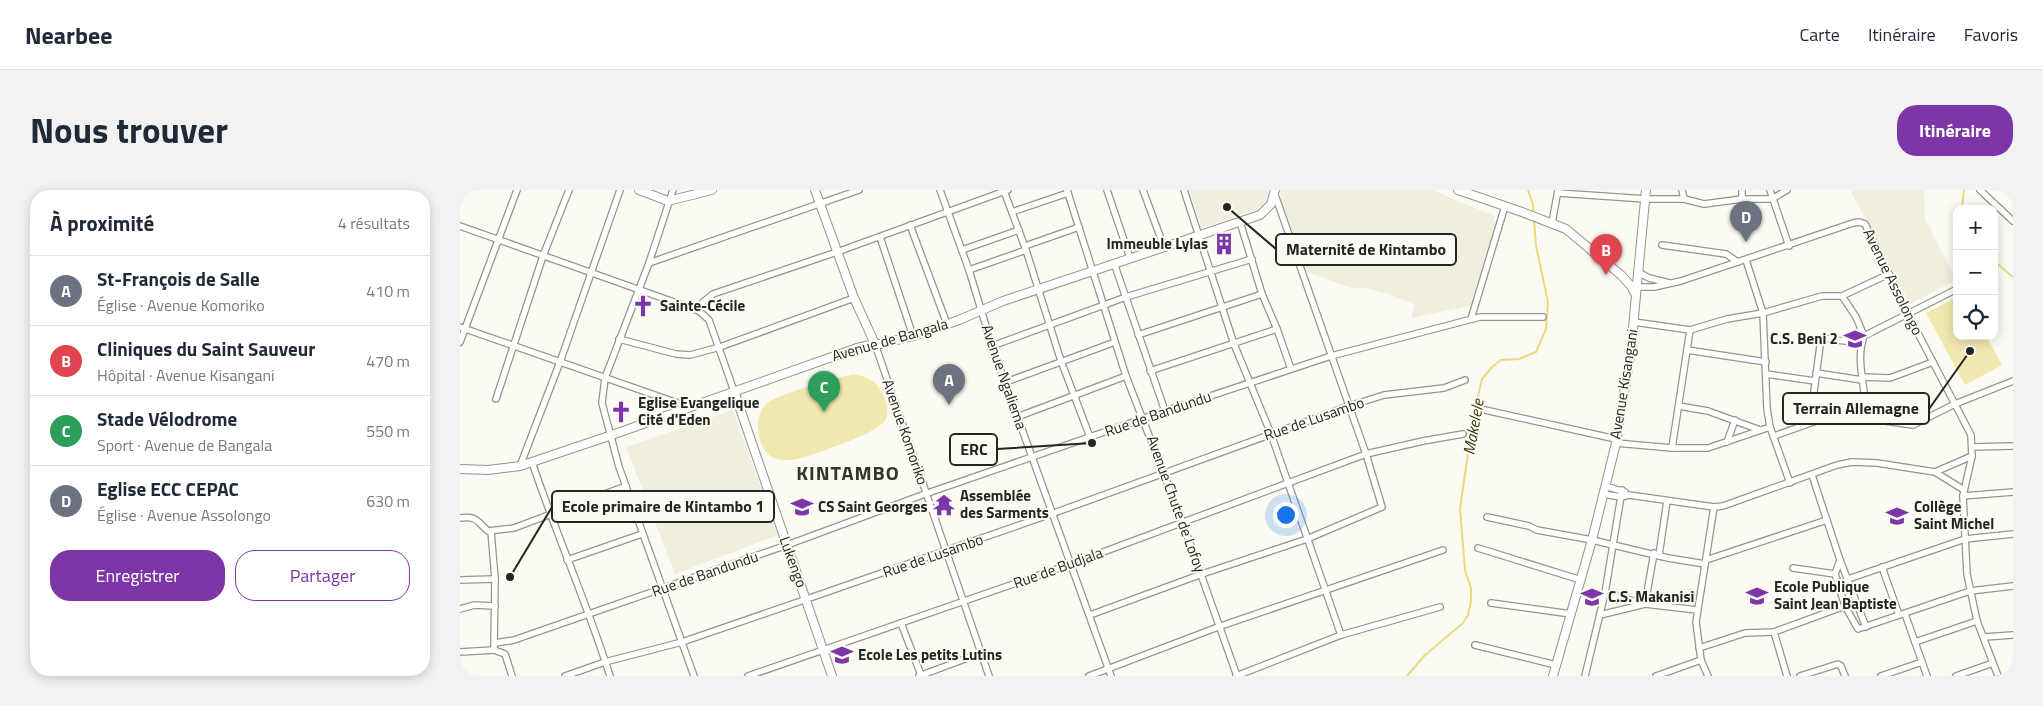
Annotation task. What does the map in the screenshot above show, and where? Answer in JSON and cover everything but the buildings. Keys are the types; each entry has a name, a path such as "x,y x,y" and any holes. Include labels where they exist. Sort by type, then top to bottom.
{"street":[{"path":"460,197 463,190"},
{"path":"460,342 462,327 500,240 517,190"},
{"path":"496,399 512,345 568,190"},
{"path":"520,466 560,362 620,190"},
{"path":"639,190 668,201 712,190"},
{"path":"673,190 649,263 605,378 602,390 602,403 610,436 642,534 694,676"},
{"name":"Avenue Komoriko","path":"815,190 854,298 875,344 989,676"},
{"path":"649,263 858,190"},
{"name":"Avenue Ngaliema","path":"940,190 969,270 992,346 1017,417 1054,513 1112,676"},
{"path":"1107,190 1130,258"},
{"path":"1143,190 1164,248"},
{"path":"1184,190 1212,271 1234,344 1271,434 1341,635"},
{"path":"1458,190 1552,223 1576,236 1636,291"},
{"name":"Avenue Kisangani","path":"1553,676 1592,540 1616,441 1631,351 1646,190"},
{"path":"1682,190 1684,200"},
{"path":"1742,190 1742,199"},
{"path":"1770,190 1789,246"},
{"path":"1552,223 1558,192 1684,200 1704,204 1742,199 1772,199 1787,190"},
{"path":"1980,190 2013,221"},
{"path":"699,311 703,302 713,294 880,237 1006,191 1051,324 1060,361 1090,436"},
{"path":"1012,212 1067,191"},
{"name":"Avenue Chute de Lofoy","path":"1067,191 1105,305 1126,376 1165,473 1202,574 1218,627 1237,676"},
{"path":"1090,615 1202,574 1307,539 1382,507 1366,454 1274,191"},
{"name":"Avenue de Bangala","path":"460,469 488,470 520,466 690,408 856,348 912,336 1038,289 1240,222 1266,210 1271,204 1274,191"},
{"path":"1471,319 1505,206"},
{"path":"1240,222 1262,294 1277,329 1291,370"},
{"name":"Avenue Assolongo","path":"1636,291 1671,284 1859,222 1866,227 1908,314 1969,430 1972,456 1964,493 1966,564 1977,621 1998,676"},
{"path":"910,225 947,324"},
{"path":"460,226 699,311 709,320 720,347 734,392"},
{"path":"969,270 1079,227"},
{"path":"962,250 1019,230"},
{"path":"880,237 912,336"},
{"path":"1662,245 1726,254 1738,262"},
{"path":"992,346 1126,297 1252,259"},
{"path":"1746,260 1763,313 1767,409 1770,427 1790,483"},
{"path":"1114,263 1165,410"},
{"path":"1638,272 1649,278 1671,284"},
{"path":"1634,322 1690,330 1727,319 1763,313 1822,296 1842,296 1889,274"},
{"path":"1863,417 1864,400 1860,365 1861,343 1864,336 1953,291"},
{"path":"1138,335 1262,294"},
{"path":"1842,296 1856,317 1864,336"},
{"path":"619,339 684,355 696,354 854,298"},
{"name":"Rue de Bandundu","path":"495,643 514,640 787,545 1090,436 1331,356 1471,319 1494,316 1543,317"},
{"path":"462,327 690,408"},
{"path":"1150,371 1277,329"},
{"path":"1672,448 1690,330"},
{"path":"1810,422 1821,338 1861,343"},
{"path":"1006,382 1115,342"},
{"path":"1687,350 1766,362"},
{"path":"1816,374 1862,378 1890,378 1933,362"},
{"path":"1766,374 1815,381"},
{"path":"1017,417 1126,376"},
{"name":"Rue de Lusambo","path":"565,676 605,662 682,642 807,599 1054,513 1349,406 1384,395 1444,388 1465,380"},
{"path":"1774,436 1836,414 1913,425 1955,404 2013,381"},
{"name":"Lukengo","path":"734,392 832,676"},
{"path":"1679,406 1708,411 1760,430"},
{"path":"1485,410 1616,441 1672,448 1708,448 1770,427"},
{"path":"1727,442 1735,420"},
{"name":"Rue de Budjala","path":"748,676 1071,564 1182,521 1288,484 1366,454 1463,434"},
{"path":"1972,447 2013,446"},
{"path":"1935,472 1972,456"},
{"path":"532,462 550,515 589,613 610,676"},
{"path":"1604,490 1621,497 1629,495 1714,507 1734,503 1838,465 1860,462 1935,472 1964,493 2013,492"},
{"path":"1812,476 1840,560 1866,627"},
{"path":"460,518 478,520 485,529 491,532 514,528 536,518 550,515 626,486"},
{"path":"1604,490 1622,490 1629,495"},
{"path":"1585,676 1615,545 1622,490"},
{"path":"1645,604 1667,501"},
{"path":"1708,676 1702,660 1696,630 1697,610 1714,507"},
{"path":"1488,517 1529,526 1537,530 1705,562 1827,520"},
{"path":"491,532 495,579 494,650"},
{"path":"567,560 642,534"},
{"path":"1848,579 1966,538 2013,534"},
{"path":"1478,548 1581,580"},
{"path":"1088,676 1218,627 1443,550"},
{"path":"1840,560 1834,574 1845,606 1856,628 1859,629 1970,591 2013,586"},
{"path":"1792,568 1834,574"},
{"path":"1882,568 1915,642 1927,676"},
{"path":"460,580 495,579"},
{"path":"1605,593 1645,604 1697,610"},
{"path":"1491,604 1571,614"},
{"path":"1600,615 1645,604"},
{"path":"460,609 474,606 495,606"},
{"path":"1699,648 1745,633 1774,632 1845,606"},
{"path":"1237,676 1341,635 1440,607"},
{"path":"1915,642 1977,621"},
{"path":"901,623 920,676 981,653"},
{"path":"1774,632 1787,676"},
{"path":"1984,637 2013,635"},
{"path":"1475,645 1556,665"},
{"path":"460,652 494,650 505,654 512,676"},
{"path":"1656,676 1702,660"},
{"path":"1881,676 1922,662"},
{"path":"1800,676 1838,664 1841,666 1844,676"},
{"path":"1956,676 1993,664"}],"shaded area":[{"path":"1189,190 1268,190 1268,195 1263,204 1254,210 1202,228"},
{"path":"1280,190 1432,190 1495,216 1495,227 1470,306 1411,318 1415,305 1388,294 1365,288 1351,288 1307,272 1281,201"},
{"path":"1856,190 1924,190 1925,218 1953,274 1953,282 1910,304 1851,192"},
{"path":"1953,299 1953,340 1988,340 2002,365 1965,385 1926,313"},
{"path":"853,374 876,383 882,392 886,402 887,417 881,424 874,430 852,440 801,458 780,460 770,456 762,445 758,430 759,415 766,404 783,395"},
{"path":"733,410 778,535 675,574 626,447"}],"waterway":[{"name":"Makelele","path":"1528,190 1533,205 1533,215"},
{"path":"1962,205 1964,190"},
{"name":"Makelele","path":"1407,676 1425,655 1463,623 1468,615 1471,588 1465,570 1460,509 1473,418 1482,379 1501,360 1519,359 1536,352 1546,329 1548,302 1536,246 1534,219"},
{"path":"1998,264 2013,277"}],"place":[{"name":"Maternité de Kintambo","path":"1227,207"},
{"name":"Eglise ECC CEPAC","path":"1746,242"},
{"name":"Immeuble Lylas","path":"1224,244"},
{"name":"Cliniques du Saint Sauveur","path":"1606,275"},
{"name":"Sainte-Cécile","path":"643,306"},
{"name":"C.S. Beni 2","path":"1855,339"},
{"name":"Terrain Allemagne","path":"1970,351"},
{"name":"St-François de Salle","path":"949,405"},
{"name":"Eglise Evangelique Cité d'Eden","path":"621,412"},
{"name":"Stade Vélodrome","path":"824,412"},
{"name":"ERC","path":"1092,443"},
{"name":"Assemblée des Sarments","path":"944,505"},
{"name":"CS Saint Georges","path":"802,507"},
{"name":"Collège Saint Michel","path":"1897,516"},
{"name":"Ecole primaire de Kintambo 1","path":"510,577"},
{"name":"Ecole Publique Saint Jean Baptiste","path":"1757,596"},
{"name":"C.S. Makanisi","path":"1592,597"},
{"name":"Ecole Les petits Lutins","path":"842,655"}],"district":[{"name":"KINTAMBO","path":"848,473"}]}
